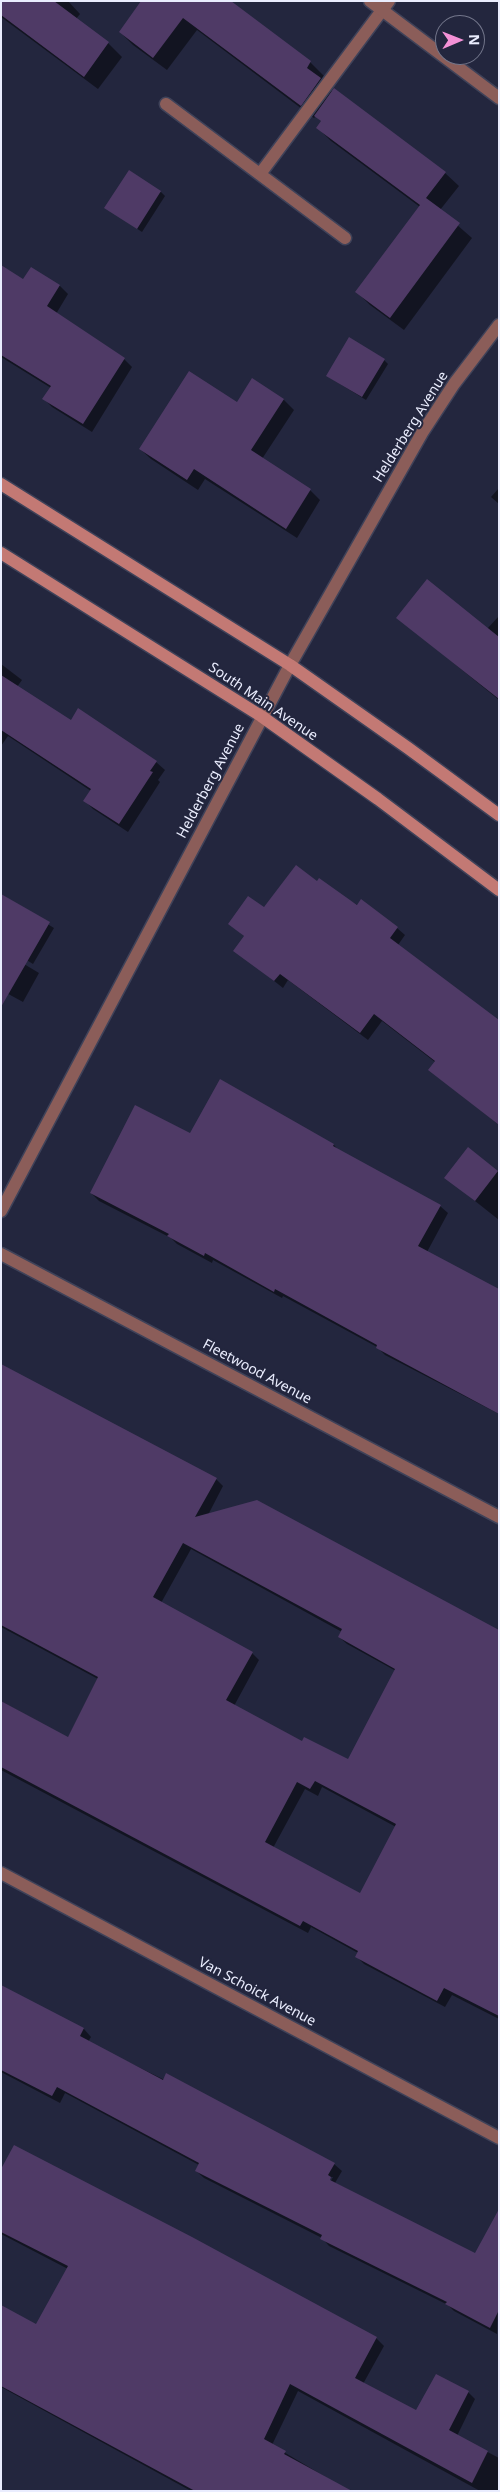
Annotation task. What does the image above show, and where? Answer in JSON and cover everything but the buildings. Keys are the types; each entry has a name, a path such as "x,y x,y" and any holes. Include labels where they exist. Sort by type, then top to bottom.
{"street":[{"path":"370,1 385,6 499,98"},
{"path":"260,174 385,6"},
{"path":"166,104 345,238"},
{"name":"Helderberg Avenue","path":"1,1211 290,665 422,433 454,384 499,325"},
{"path":"1,484 290,665 499,815"},
{"name":"South Main Avenue","path":"1,553 262,716 378,798 499,890"},
{"name":"Fleetwood Avenue","path":"1,1254 499,1517"},
{"name":"Van Schoick Avenue","path":"1,1873 499,2138"}]}
